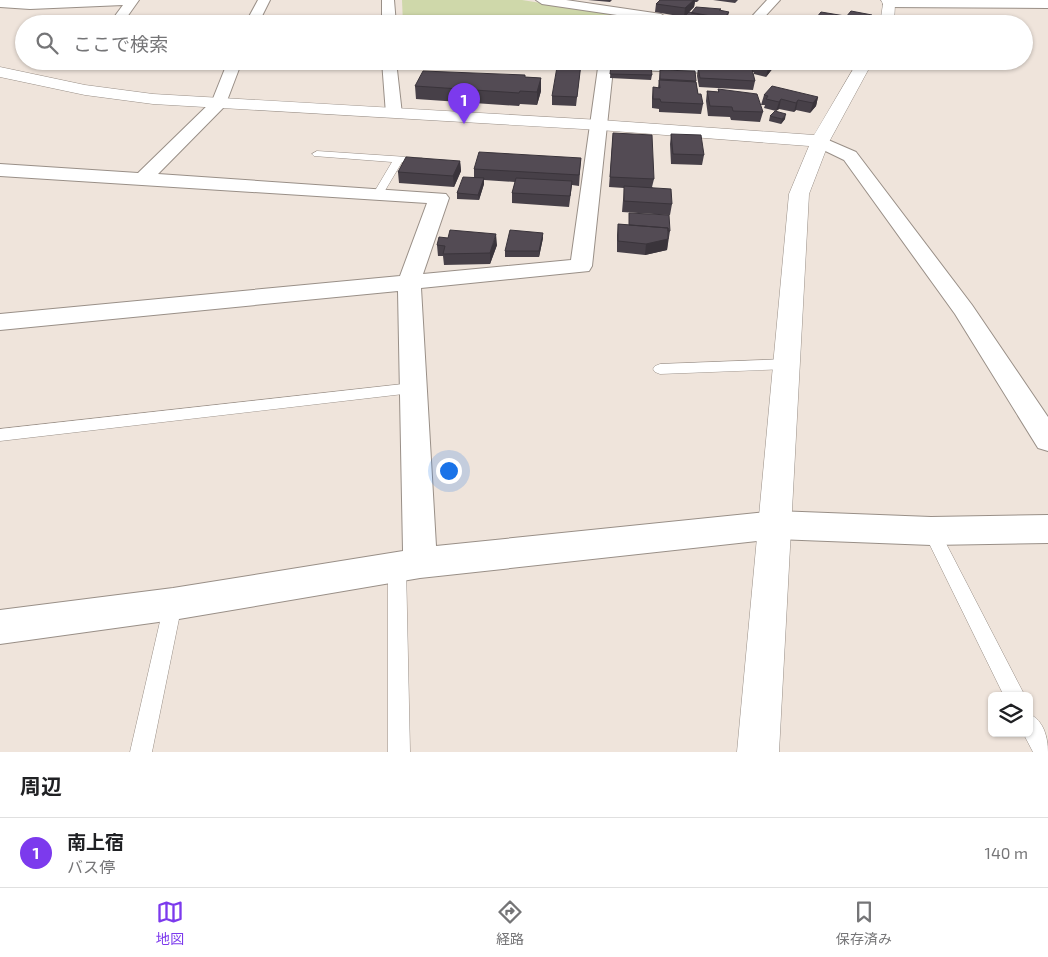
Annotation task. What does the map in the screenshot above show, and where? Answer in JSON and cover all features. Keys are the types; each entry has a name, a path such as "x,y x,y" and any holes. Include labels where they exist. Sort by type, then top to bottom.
{"street":[{"path":"0,3 133,0"},
{"path":"122,15 133,0"},
{"path":"256,15 264,0"},
{"path":"388,0 389,15"},
{"path":"760,15 774,0"},
{"path":"551,1 642,15"},
{"path":"887,15 888,2 1016,2 1048,4"},
{"path":"1016,2 1041,18"},
{"path":"8,17 36,3"},
{"path":"144,179 219,103 232,70"},
{"path":"391,70 394,114"},
{"path":"0,322 581,266 607,70"},
{"path":"758,752 799,194 804,176 819,141 861,70"},
{"path":"0,72 85,90 153,99 600,125 819,141 850,156 964,310 1048,440"},
{"path":"2,172 439,198 409,282 412,388 409,564"},
{"path":"0,627 173,604 409,564 776,525 931,531 1048,529"}],"lane":[{"path":"317,154 437,162"},
{"path":"378,194 399,159"},
{"path":"660,370 787,364"},
{"path":"0,435 412,388"},
{"path":"931,531 1013,692"},
{"path":"399,752 409,564"},
{"path":"141,752 173,604"},
{"path":"1033,731 1044,752"}],"green space":[{"path":"402,0 522,0 616,15 403,15"}],"building":[{"path":"660,0 694,0 685,8 656,4"},
{"path":"696,7 721,9 719,10 729,12 727,15 691,13"},
{"path":"851,11 872,15 848,15"},
{"path":"689,12 705,15 686,15"},
{"path":"821,12 839,15 819,15"},
{"path":"556,70 580,70 577,97 552,96"},
{"path":"610,70 651,70 652,75 610,74"},
{"path":"660,70 695,71 696,81 660,79"},
{"path":"699,70 752,70 755,81 700,78"},
{"path":"423,71 525,75 525,77 541,78 537,92 520,91 519,93 415,86"},
{"path":"659,80 696,82 698,94 701,94 703,104 661,102 660,99 653,99 653,87 660,88"},
{"path":"772,86 818,97 813,103 798,100 796,103 781,99 779,102 766,99 768,96 764,95"},
{"path":"718,89 757,94 763,112 733,111 732,107 710,106 707,91 719,92"},
{"path":"775,111 786,114 782,119 770,116"},
{"path":"613,133 652,135 654,179 610,177"},
{"path":"671,134 701,135 704,155 673,154"},
{"path":"479,152 581,158 579,175 474,169"},
{"path":"406,157 460,161 453,176 398,172"},
{"path":"463,177 484,178 478,195 457,193"},
{"path":"516,178 572,181 570,196 512,193"},
{"path":"624,186 671,189 672,204 624,201"},
{"path":"629,213 669,215 670,231 668,231 668,228 629,225"},
{"path":"618,224 668,228 668,239 646,244 618,241"},
{"path":"450,230 496,234 490,253 443,254 445,246 437,245 439,237 448,238"},
{"path":"510,230 543,233 539,251 505,251"}],"place":[{"name":"南上宿","path":"464,124"}]}
